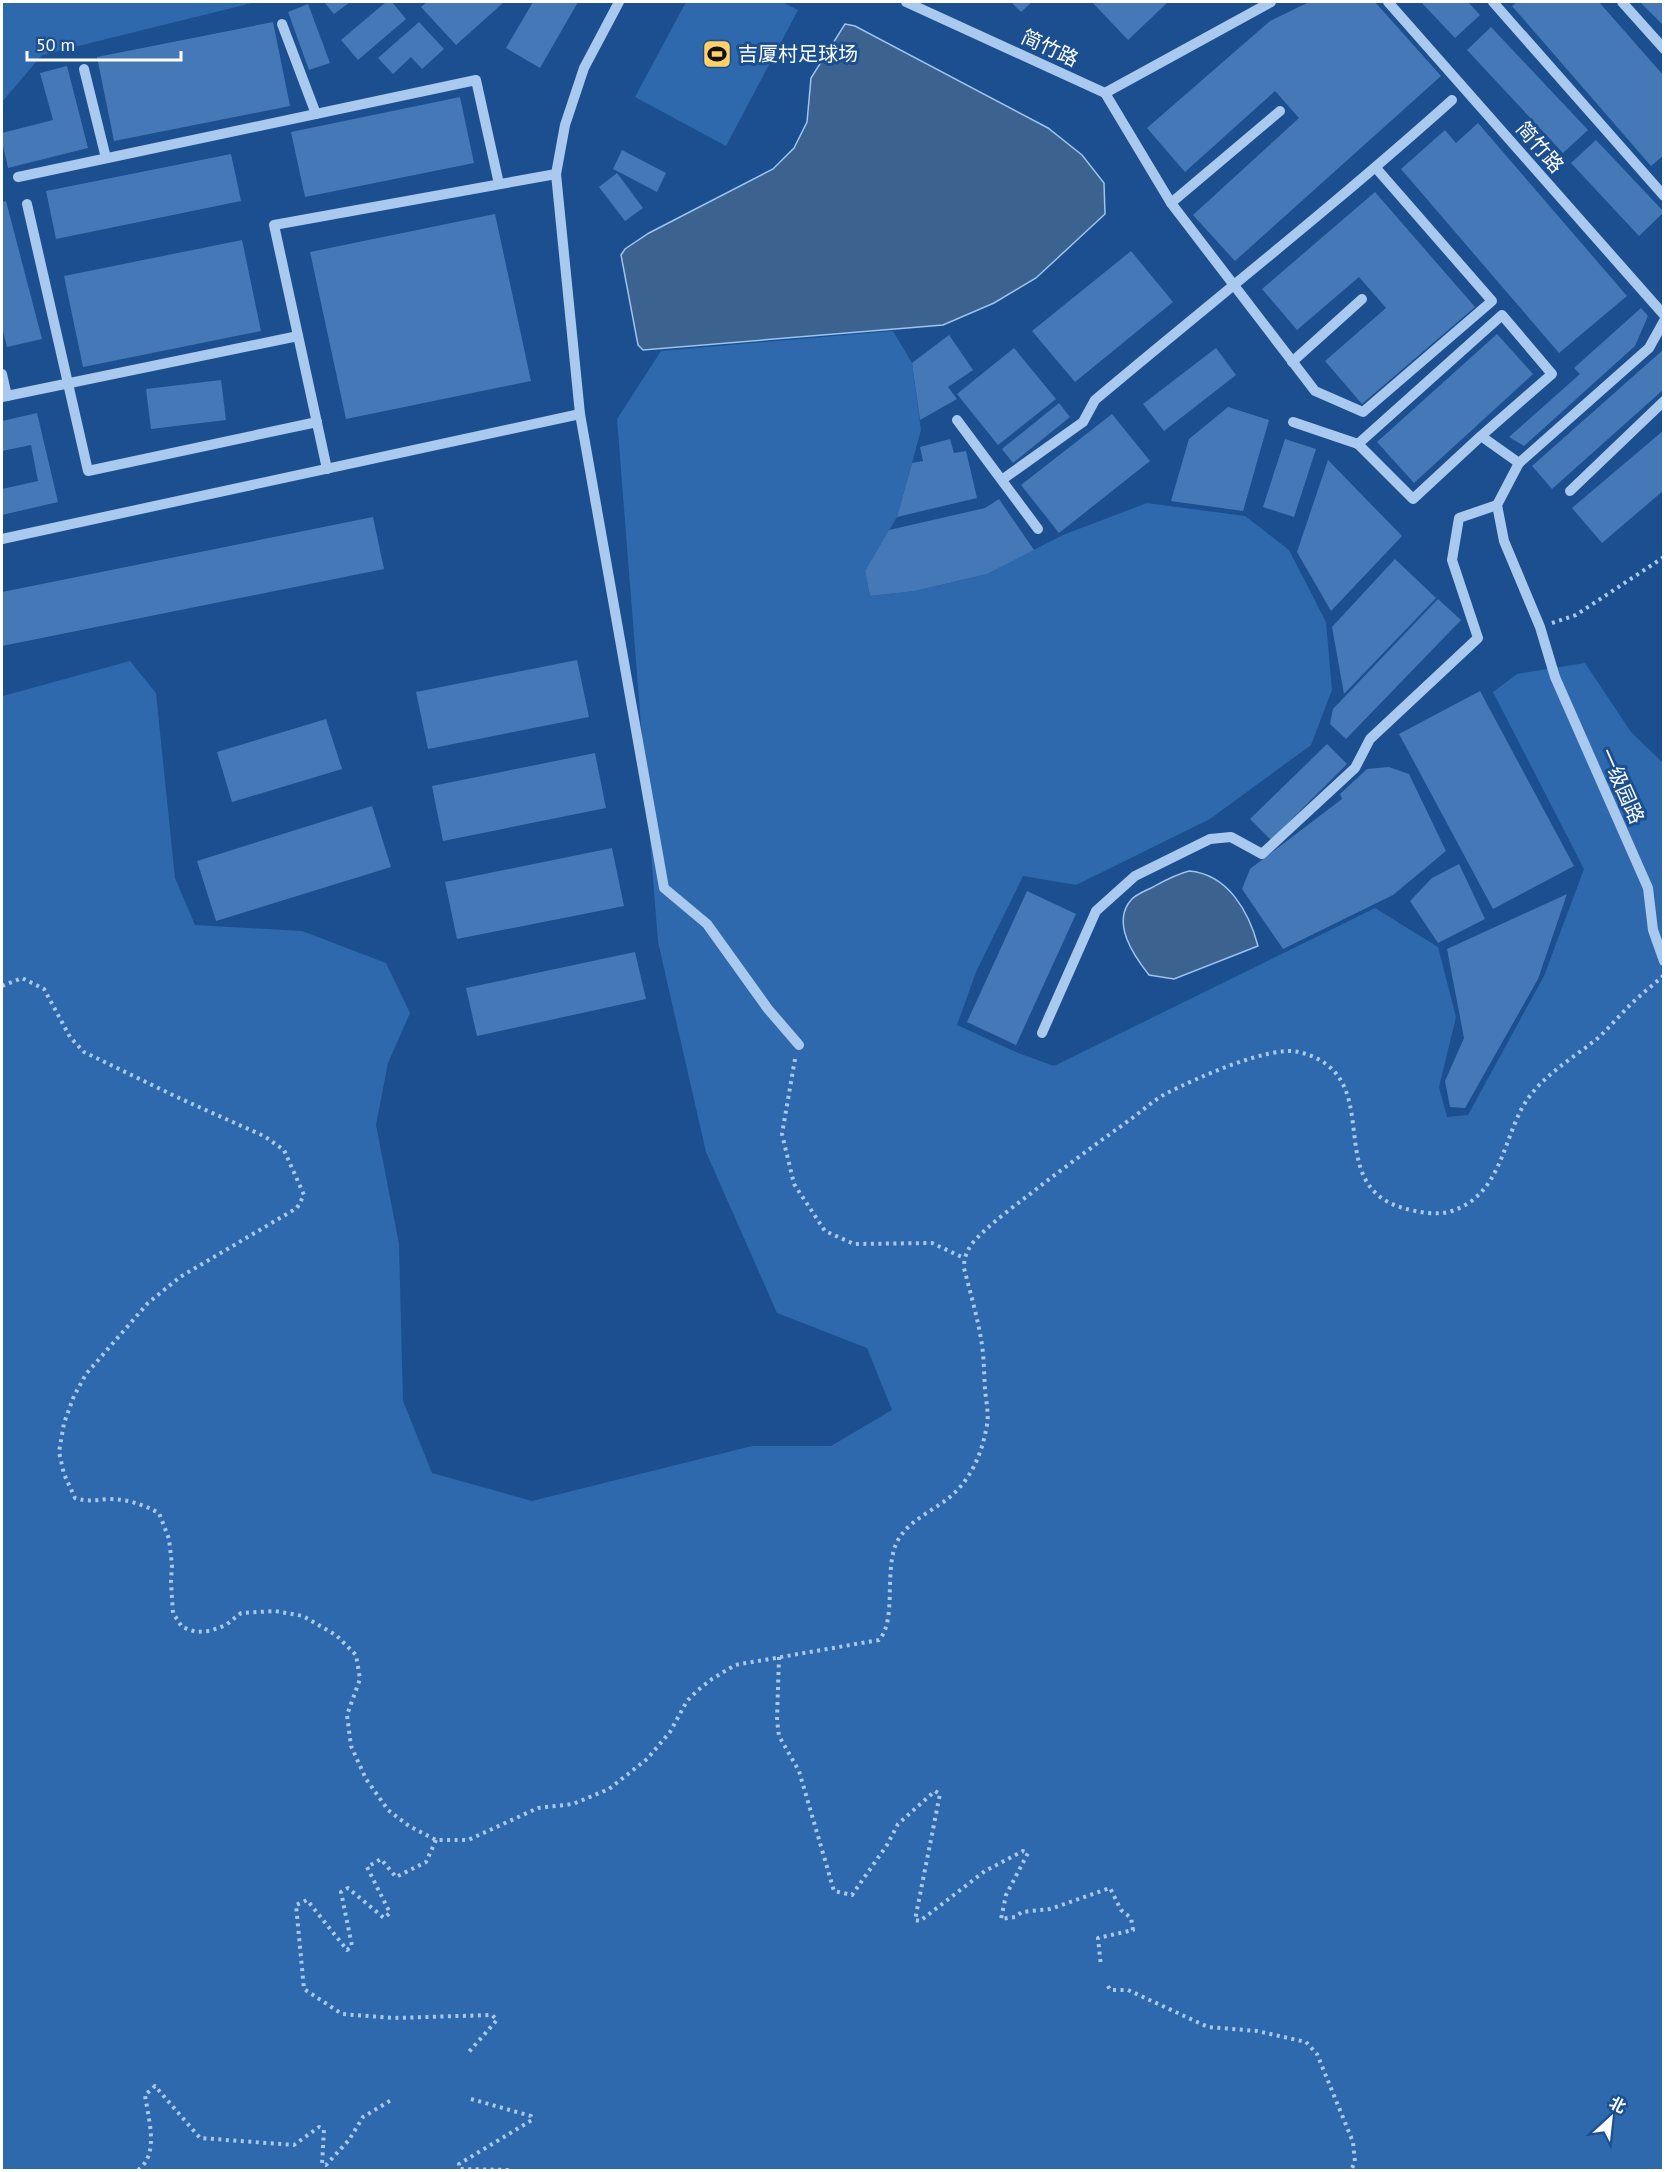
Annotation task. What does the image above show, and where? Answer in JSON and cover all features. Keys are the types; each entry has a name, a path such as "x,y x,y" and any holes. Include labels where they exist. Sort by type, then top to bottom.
{"street":[{"path":"619,2 584,68 565,125 556,174 580,414 664,888 707,924 768,1009 798,1045"},
{"name":"简竹路","path":"906,2 1105,93"},
{"path":"1271,2 1105,93 1171,203 1315,392 1363,412 1492,301 1376,168"},
{"name":"简竹路","path":"1388,2 1664,315"},
{"path":"1493,2 1664,196"},
{"path":"1622,2 1664,50"},
{"path":"282,24 316,114"},
{"path":"84,69 106,158"},
{"path":"18,177 476,80 499,184"},
{"path":"1003,479 1083,422 1095,400 1376,168 1452,100"},
{"path":"1171,203 1280,111"},
{"path":"327,468 274,225 556,174"},
{"path":"27,204 88,471 317,422"},
{"path":"1292,362 1362,299"},
{"path":"1293,422 1358,444 1413,499 1552,374 1502,315 1358,444"},
{"path":"1042,1033 1096,911 1135,876 1210,839 1231,837 1262,854 1354,768 1370,739 1478,638 1452,560 1459,518 1497,505 1519,463 1649,348 1664,321"},
{"path":"2,374 4,397 298,336"},
{"path":"1570,491 1664,401"},
{"path":"2,539 580,414"},
{"path":"957,420 1038,529"},
{"path":"1481,436 1519,463"},
{"name":"一级园路","path":"1497,505 1504,541 1540,627 1555,677 1648,888 1653,930 1664,961"}],"path":[{"path":"1540,627 1576,615 1664,557"},
{"path":"2,986 22,978 44,989 70,1038 84,1052 264,1136 284,1150 304,1195 297,1208 180,1277 148,1303 86,1374 74,1396 64,1423 59,1452 64,1474 75,1498 87,1502 123,1500 143,1504 159,1512 169,1539 173,1613 182,1627 196,1632 210,1631 226,1625 241,1613 275,1611 303,1616 336,1635 356,1655 360,1679 347,1715 351,1746 366,1779 388,1810 409,1826 436,1840 468,1840 538,1808 573,1804 609,1789 647,1759 669,1732 687,1701 712,1678 735,1665 879,1640 885,1633 889,1622 891,1558 898,1541 910,1524 926,1515 959,1488 976,1464 988,1424 982,1340 964,1268 964,1257 982,1234 1088,1149 1165,1094 1229,1066 1278,1052 1298,1052 1328,1066 1338,1076 1347,1091 1352,1106 1354,1145 1371,1191 1393,1205 1418,1212 1450,1211 1471,1200 1488,1186 1523,1108 1538,1086 1556,1068 1598,1037 1631,1004 1664,976"},
{"path":"798,1045 782,1134 794,1184 825,1231 854,1244 932,1243 964,1257"},
{"path":"779,1657 778,1736 799,1771 834,1891 852,1895 887,1845 898,1824 935,1791 940,1794 915,1920 920,1921 985,1871 1023,1851 1028,1853 1006,1895 1001,1919 1015,1917 1022,1912 1050,1909 1110,1888 1121,1910 1131,1918 1133,1930 1098,1938 1101,1966"},
{"path":"436,1840 426,1862 396,1877 381,1859 368,1867 390,1913 384,1918 348,1888 341,1892 352,1946 347,1950 307,1900 296,1905 304,1989 342,2014 394,2018 492,2015 497,2020 467,2054"},
{"path":"1108,1986 1110,1990 1128,1990 1208,2027 1257,2031 1306,2042 1317,2054 1353,2142 1355,2162 1351,2170"},
{"path":"138,2170 143,2167 151,2147 145,2095 155,2086 200,2138 294,2145 319,2127 324,2130 322,2164 326,2165 349,2140 363,2117 393,2099"},
{"path":"471,2099 531,2116 532,2120 459,2164 460,2169 510,2170"}],"shaded area":[{"path":"2,2 256,2 42,55 2,102"},
{"name":"吉厦村足球场","path":"686,2 782,2 798,10 726,146 635,97"},
{"path":"845,24 855,26 1048,128 1082,155 1104,183 1105,214 1036,278 994,303 943,325 643,350 638,345 621,255 625,249 649,233 773,169 794,148 807,122 811,78"},
{"path":"893,331 912,363 921,430 897,517 865,571 870,596 915,591 987,574 1063,535 1147,503 1245,516 1289,550 1326,622 1332,690 1311,745 1210,819 1076,885 1023,876 976,972 957,1025 1018,1053 1054,1066 1375,908 1438,947 1456,1017 1439,1087 1447,1117 1468,1115 1544,976 1584,869 1493,692 1517,674 1585,663 1631,732 1663,763 1663,2170 2,2170 2,693 3,696 130,661 156,693 175,878 195,925 302,931 386,963 410,1013 388,1063 376,1125 399,1244 403,1401 432,1473 532,1501 752,1446 831,1446 892,1410 867,1348 777,1313 706,1152 658,942 617,419 661,351"},
{"path":"1189,871 1215,879 1226,887 1249,920 1258,946 1174,979 1149,975 1131,949 1127,939 1123,919 1125,909 1138,895 1169,878"}],"building":[{"path":"324,2 350,2 334,14"},
{"path":"386,2 392,2 406,19 358,60 341,40"},
{"path":"427,2 504,2 456,45 421,7"},
{"path":"533,2 578,2 540,68 506,48"},
{"path":"1011,2 1032,2 1021,12"},
{"path":"1092,2 1168,2 1128,40"},
{"path":"1309,2 1375,2 1441,76 1235,261 1193,215 1299,118 1275,91 1185,172 1147,128 1270,21"},
{"path":"1421,2 1468,2 1480,15 1455,38"},
{"path":"1517,2 1599,2 1664,76 1664,155 1651,166 1512,6"},
{"path":"1640,2 1664,2 1664,26"},
{"path":"308,4 330,63 309,70 288,12"},
{"path":"273,22 290,106 114,141 97,57"},
{"path":"419,22 444,49 422,69 411,57 393,74 378,58"},
{"path":"1491,27 1588,130 1563,153 1467,50"},
{"path":"67,66 88,148 8,168 2,133 53,120 40,73"},
{"path":"460,97 474,163 305,197 291,132"},
{"path":"1478,123 1627,296 1559,353 1401,169 1445,130 1456,143"},
{"path":"1596,140 1664,212 1639,236 1571,163"},
{"path":"622,150 666,173 657,192 613,169"},
{"path":"231,154 241,201 56,239 46,191"},
{"path":"617,173 643,208 625,221 599,187"},
{"path":"1375,192 1475,307 1362,404 1325,361 1386,308 1359,277 1297,330 1262,289"},
{"path":"6,201 42,339 7,347 2,327 2,202"},
{"path":"495,214 531,381 346,419 310,252"},
{"path":"242,240 261,331 83,367 64,276"},
{"path":"1131,251 1173,302 1075,382 1032,331"},
{"path":"1641,308 1648,316 1635,346 1524,446 1509,437 1580,374 1574,368"},
{"path":"1497,334 1533,374 1414,483 1377,442"},
{"path":"949,335 973,370 948,387 957,399 920,420 912,363"},
{"path":"1014,348 1056,399 998,445 957,394"},
{"path":"1216,348 1236,375 1164,431 1143,404"},
{"path":"1664,349 1664,389 1552,489 1532,466"},
{"path":"221,380 226,420 151,429 146,389"},
{"path":"1059,403 1070,417 1013,463 1002,449"},
{"path":"1228,407 1269,420 1243,511 1171,501 1189,439"},
{"path":"37,413 58,502 2,515 2,489 38,481 31,445 2,451 2,421"},
{"path":"1112,414 1150,461 1059,533 1021,485"},
{"path":"1664,430 1664,490 1602,543 1572,508"},
{"path":"950,439 954,453 966,451 977,498 897,517 912,463 923,461 920,447"},
{"path":"1285,439 1316,449 1294,517 1263,507"},
{"path":"1328,460 1402,536 1331,611 1297,552"},
{"path":"999,499 1034,550 987,574 915,591 870,596 865,571 889,530 985,508"},
{"path":"373,517 384,569 2,646 2,592"},
{"path":"1395,559 1436,598 1344,694 1332,627"},
{"path":"1438,599 1461,620 1346,739 1330,724 1333,709"},
{"path":"577,660 589,717 428,749 416,692"},
{"path":"1480,691 1574,866 1493,909 1399,734"},
{"path":"326,719 342,769 232,802 217,752"},
{"path":"1327,744 1347,764 1271,840 1250,819"},
{"path":"595,753 606,808 443,841 432,786"},
{"path":"1389,767 1409,774 1446,851 1393,895 1283,949 1242,889 1250,869 1342,799 1340,794 1367,769"},
{"path":"372,806 391,867 216,921 197,861"},
{"path":"612,848 624,906 457,939 445,882"},
{"path":"1459,864 1485,919 1438,943 1410,901 1432,878"},
{"path":"1027,891 1076,914 1016,1045 967,1022"},
{"path":"1567,894 1538,979 1465,1108 1450,1107 1445,1081 1464,1038 1447,949"},
{"path":"635,952 646,999 477,1036 466,988"}],"place":[{"name":"吉厦村足球场","path":"717,54"}]}
